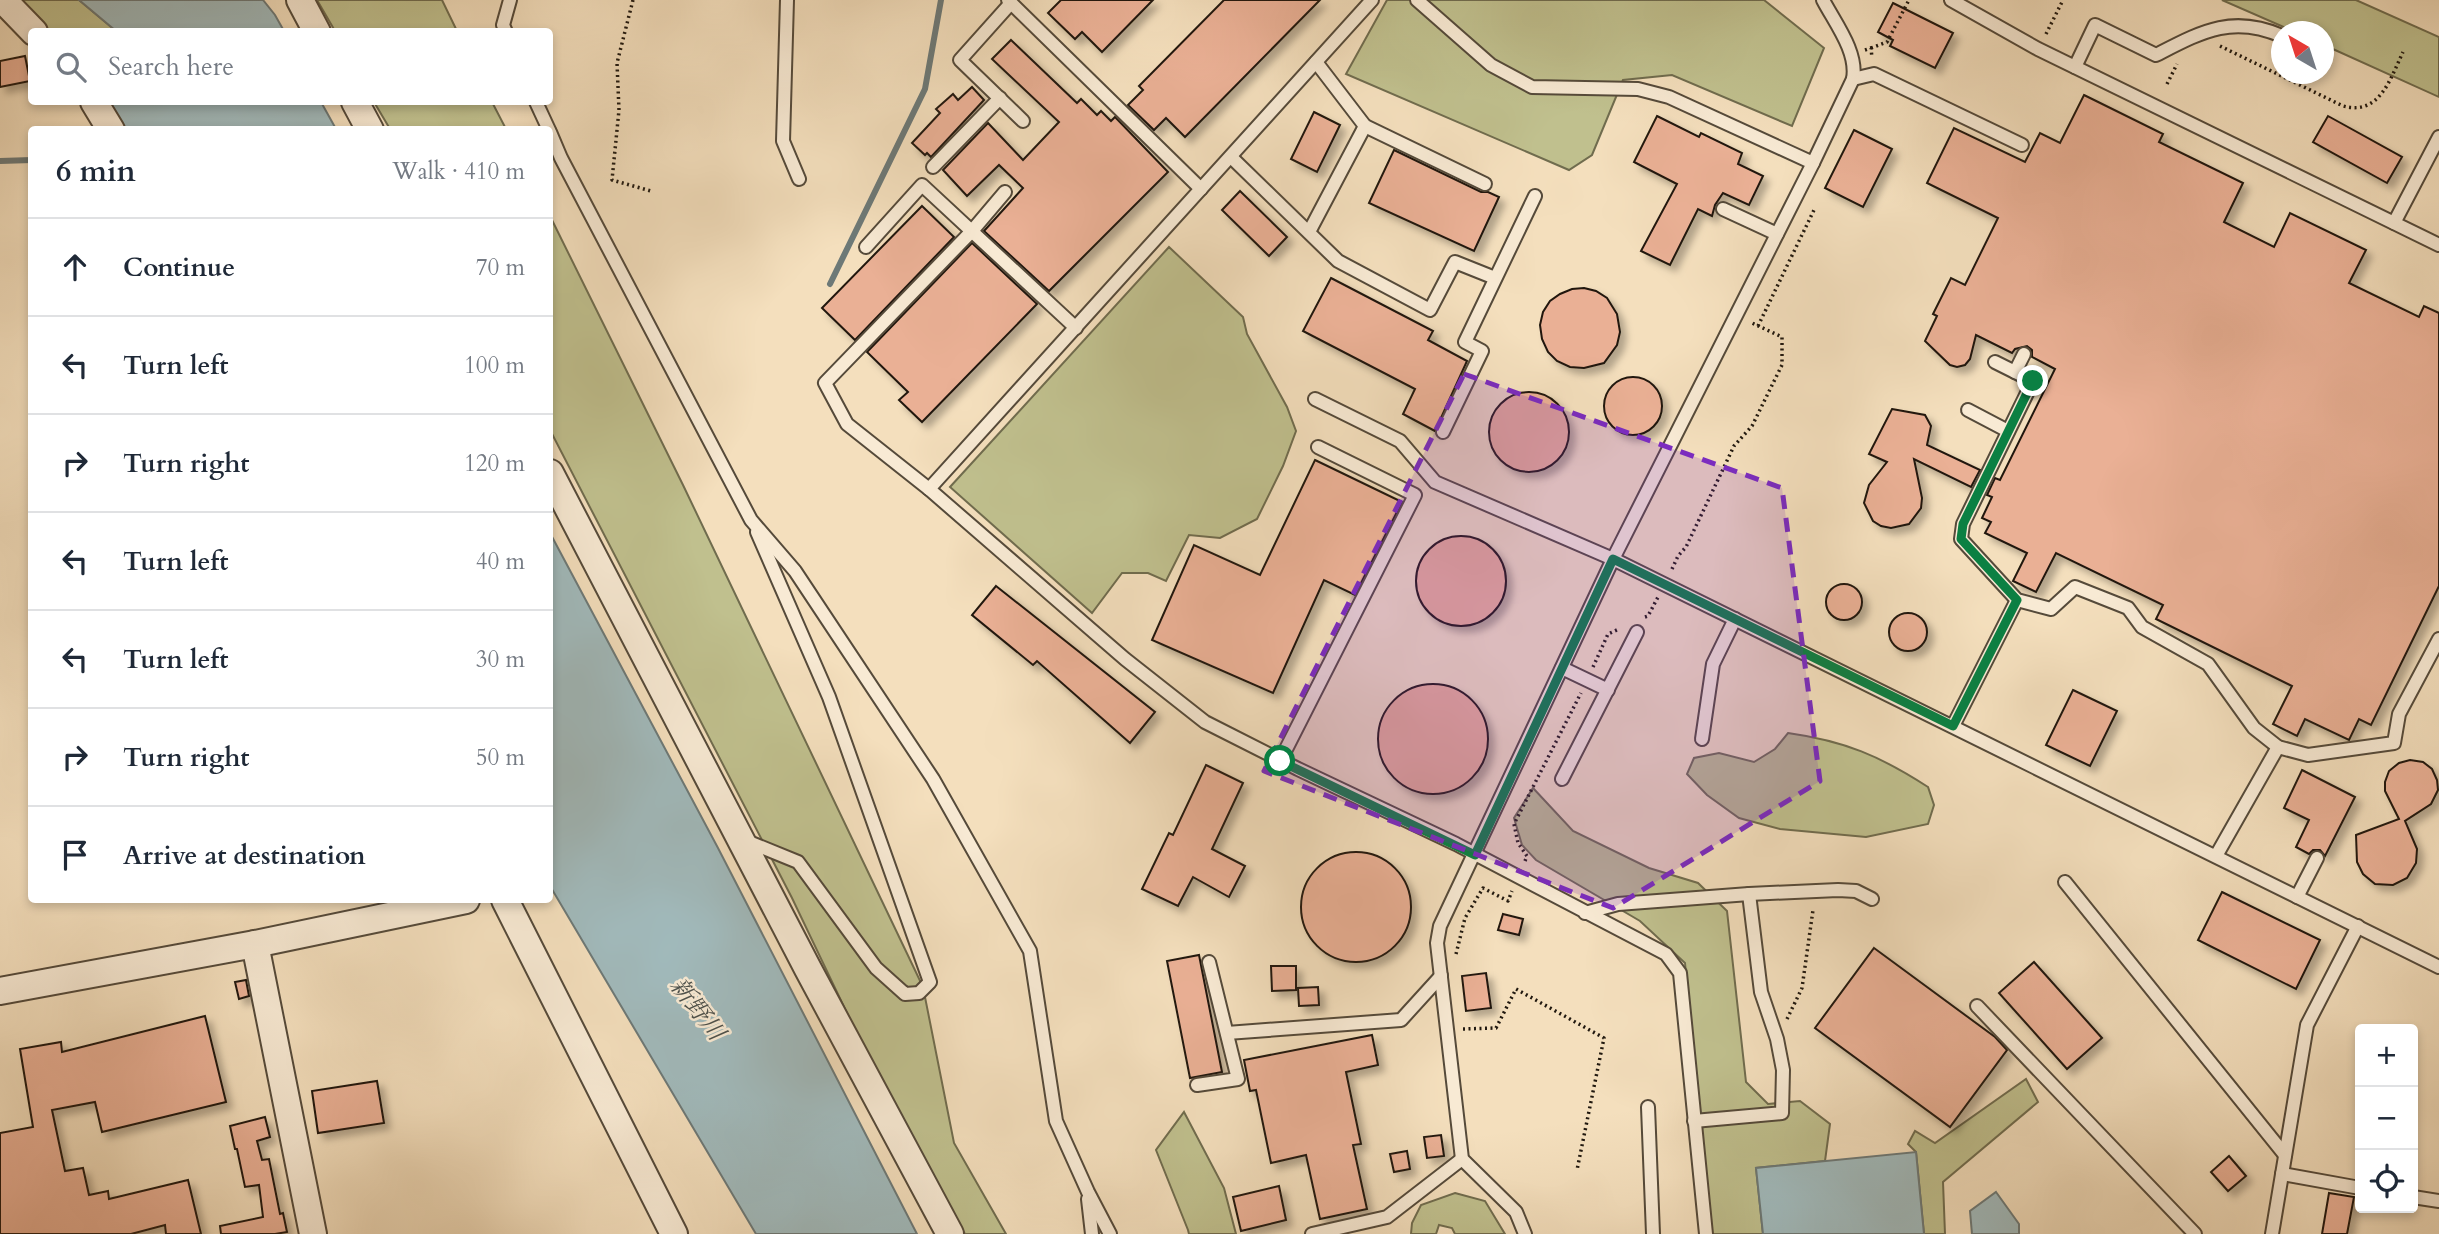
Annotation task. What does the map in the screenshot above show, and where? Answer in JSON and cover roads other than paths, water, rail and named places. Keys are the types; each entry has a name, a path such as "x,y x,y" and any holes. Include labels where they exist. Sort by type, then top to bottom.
{"street":[{"path":"3,0 30,28"},
{"path":"300,0 315,28"},
{"path":"96,105 109,126"},
{"path":"357,105 368,126"},
{"path":"553,480 950,1234"},
{"path":"0,991 256,944 452,903"},
{"path":"507,903 674,1234"},
{"path":"256,944 313,1234"}],"lane":[{"path":"504,28 510,0"},
{"path":"787,0 783,141 799,179"},
{"path":"929,489 1372,0"},
{"path":"1417,0 1491,65 1532,87 1638,89 1669,97 1813,163"},
{"path":"1525,1234 1516,1212 1462,1159 1437,943 1440,926 1613,559 1853,79 1855,67 1851,53 1823,0"},
{"path":"1951,0 2038,49 2439,245"},
{"path":"1023,121 960,60 1010,1 1201,189"},
{"path":"2075,66 2095,25 2156,55 2200,33 2221,28 2250,25 2271,31"},
{"path":"1316,62 1365,126 1485,184"},
{"path":"1853,79 1874,74 2022,145"},
{"path":"933,167 1000,98"},
{"path":"537,105 547,126"},
{"path":"1309,232 1365,126"},
{"path":"2394,223 2439,137"},
{"path":"553,140 751,520 829,697 930,982 919,993 905,994 876,968 798,862 740,839"},
{"path":"1231,157 1338,261 1430,310 1455,262 1495,278"},
{"path":"866,247 922,185 1076,328"},
{"path":"1005,192 972,231 825,383 847,424 929,489 1125,659 1205,722 1475,855 1666,954 1680,973 1706,1234"},
{"path":"1443,432 1482,351 1465,342 1535,196"},
{"path":"1723,209 1777,234"},
{"path":"2015,372 2024,354"},
{"path":"1995,362 2033,381 1963,524 1961,539 2017,600 2051,609 2075,587 2128,608 2141,627 2208,664 2255,728 2278,747 2308,755 2394,743 2399,714 2439,639"},
{"path":"1315,399 1400,441 1435,482 1613,559 2439,967"},
{"path":"1968,410 2008,431"},
{"path":"1280,761 1415,495 1318,447"},
{"path":"751,520 795,571 933,779 1030,951 1056,1121 1110,1234"},
{"path":"1953,726 2017,600"},
{"path":"1702,739 1713,664 1735,620"},
{"path":"1562,779 1637,632"},
{"path":"1562,668 1608,690"},
{"path":"2216,856 2278,747"},
{"path":"2297,897 2317,858"},
{"path":"2065,882 2285,1155"},
{"path":"1586,913 1618,904 1749,894 1838,890 1856,891 1872,899"},
{"path":"1694,1121 1782,1113 1783,1070 1777,1039 1761,992 1749,894"},
{"path":"2272,1234 2307,1025 2358,926"},
{"path":"1197,1085 1238,1079 1209,962"},
{"path":"1227,1033 1401,1020 1441,976"},
{"path":"1977,1006 2195,1234"},
{"path":"1648,1107 1653,1234"},
{"path":"1312,1234 1387,1217 1462,1159"},
{"path":"2282,1174 2355,1187"},
{"path":"1088,1192 1092,1234"},
{"path":"2418,1198 2439,1201"}],"water":[{"path":"79,0 263,0 282,28 112,28"},
{"path":"111,105 323,105 334,126 122,126"},
{"name":"新野川","path":"553,539 718,848 917,1234 756,1234 553,891"},
{"path":"1916,1152 1924,1234 1763,1234 1756,1168"},
{"path":"1996,1192 2019,1224 2019,1234 1972,1234 1970,1211"}],"waterway":[{"path":"830,284 925,89 941,0"},
{"path":"0,161 28,160"}]}
